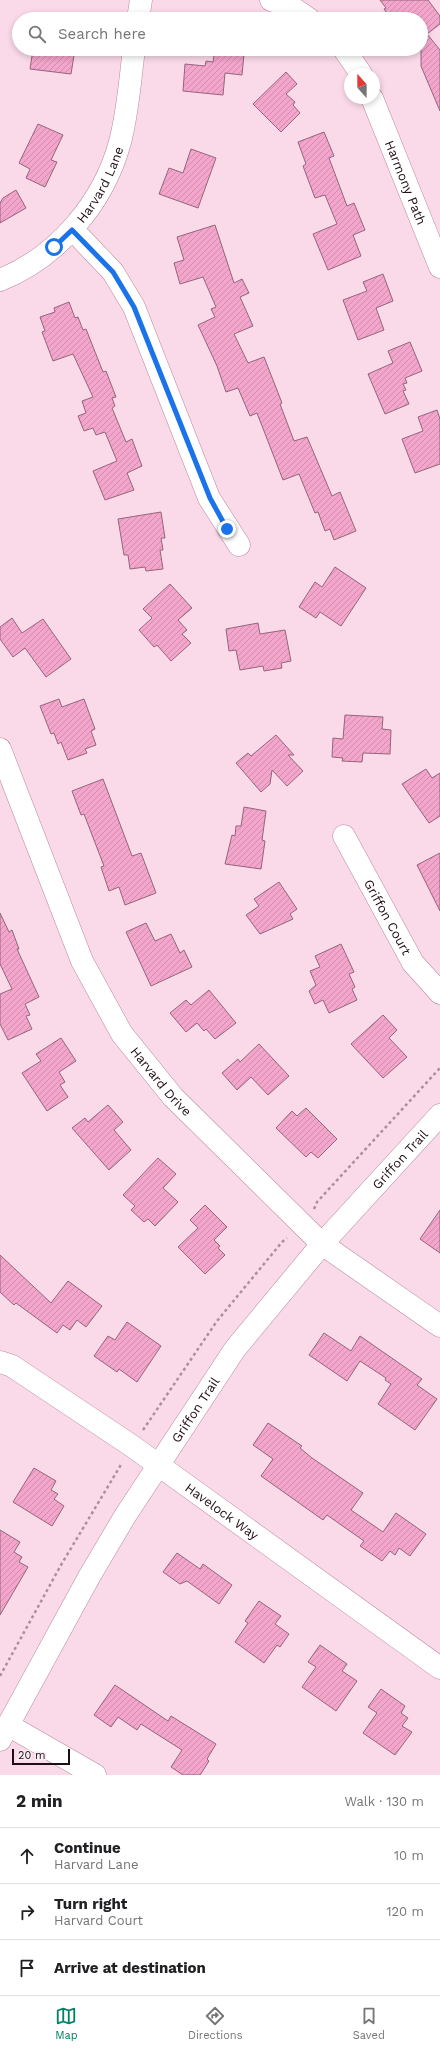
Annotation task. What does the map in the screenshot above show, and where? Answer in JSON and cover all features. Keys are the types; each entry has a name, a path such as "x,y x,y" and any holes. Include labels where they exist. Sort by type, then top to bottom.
{"street":[{"path":"139,12 141,0"},
{"path":"271,0 298,12"},
{"name":"Harvard Lane","path":"0,280 30,264 54,247 72,230 101,188 120,143 133,56"},
{"path":"349,56 357,68"},
{"name":"Harmony Path","path":"375,104 438,256"},
{"path":"72,230 113,272 134,307 210,498 239,545"},
{"name":"Harvard Drive","path":"0,749 82,961 122,1034 173,1097 322,1244 440,1326"},
{"name":"Griffon Court","path":"344,836 413,963 440,993"},
{"name":"Griffon Trail","path":"4,1733 89,1577 158,1465 235,1349 322,1244 440,1115"},
{"name":"Havelock Way","path":"0,1362 12,1366 158,1465 440,1668"},
{"path":"4,1733 95,1775"}],"path":[{"path":"305,1227 317,1202 440,1068"}],"building":[{"path":"380,0 428,0 440,16 440,24 428,33 428,12 386,12 384,9 386,8"},
{"path":"428,35 440,50 440,111 421,66 421,56 428,56"},
{"path":"32,56 74,56 71,74 30,69"},
{"path":"214,56 244,56 242,75 225,73 223,95 183,91 185,64 205,66 206,61 213,62"},
{"path":"286,72 297,84 286,94 295,102 293,105 300,113 281,132 253,104"},
{"path":"38,124 63,135 51,160 57,162 45,187 26,178 30,169 19,163"},
{"path":"324,132 334,156 329,158 347,206 354,203 365,230 353,235 361,256 328,270 313,234 337,224 325,195 315,198 303,166 306,164 298,142"},
{"path":"191,149 216,158 198,208 159,194 169,168 183,173"},
{"path":"16,190 26,208 0,223 0,203 3,198"},
{"path":"215,225 234,283 242,279 249,293 240,297 253,326 234,334 248,363 264,357 282,403 280,404 294,441 307,437 332,496 340,492 356,531 334,540 330,529 325,531 318,512 315,513 299,474 283,480 257,413 250,416 238,388 226,392 217,366 198,325 215,317 211,309 216,307 203,277 180,284 174,263 184,260 177,237"},
{"path":"383,274 393,301 376,308 384,330 358,340 343,300 367,291 363,282"},
{"path":"69,302 75,318 78,317 83,330 86,329 103,372 106,371 116,397 112,398 115,406 112,408 126,442 132,439 142,466 127,473 134,490 105,500 93,471 117,461 105,432 96,435 93,428 84,431 78,416 86,413 82,401 93,397 73,354 53,361 42,332 45,331 40,317 55,312 54,308"},
{"path":"410,342 422,371 405,378 407,383 403,384 406,390 403,391 409,404 385,414 368,374 393,363 388,351"},
{"path":"437,410 440,419 440,464 415,473 402,439 423,431 418,417"},
{"path":"161,512 165,538 161,538 163,550 160,550 163,569 146,571 145,567 130,569 128,555 124,555 118,519"},
{"path":"335,567 366,588 341,626 320,612 316,618 299,607 315,582 322,587"},
{"path":"170,584 192,608 178,620 187,630 182,634 191,643 171,661 157,645 154,647 139,630 152,618 143,609"},
{"path":"12,618 22,633 43,619 71,659 46,677 25,648 13,657 0,639 0,627"},
{"path":"258,623 260,634 285,630 291,661 281,663 282,668 264,671 263,666 240,670 236,650 229,651 226,629"},
{"path":"59,699 62,707 84,699 95,729 91,731 96,745 85,749 87,753 68,760 61,742 58,744 54,733 51,734 40,706"},
{"path":"345,715 383,717 382,729 391,730 390,754 363,753 362,762 342,761 343,758 332,757 333,738 343,739"},
{"path":"276,735 294,755 288,755 303,771 287,786 272,770 270,784 261,792 236,763 248,753 251,756"},
{"path":"426,769 432,778 440,773 440,816 429,823 402,784"},
{"path":"103,779 132,856 141,853 156,893 125,905 119,887 109,891 101,867 104,866 84,814 81,815 72,791"},
{"path":"244,807 266,811 262,840 265,841 261,869 225,864 232,835 235,836 236,826 241,826"},
{"path":"440,853 440,911 417,865"},
{"path":"279,882 297,909 290,914 293,919 260,934 246,915 259,906 254,899"},
{"path":"0,913 9,932 12,930 19,949 17,949 39,997 25,1004 30,1015 26,1016 32,1029 8,1040 0,1024 0,994 12,989 0,964"},
{"path":"146,923 155,941 171,934 180,953 184,950 192,967 151,986 126,932"},
{"path":"341,944 354,972 349,974 355,987 352,989 357,1000 329,1013 323,1000 315,1004 309,991 316,985 310,971 320,967 315,956"},
{"path":"209,990 236,1023 215,1039 206,1029 204,1031 197,1023 186,1032 170,1013 186,1000 191,1005"},
{"path":"383,1015 397,1030 389,1038 407,1057 383,1078 351,1044"},
{"path":"61,1038 76,1061 59,1072 65,1082 60,1085 68,1097 47,1111 22,1073 41,1061 36,1054"},
{"path":"259,1044 289,1076 268,1095 251,1077 237,1090 222,1073 238,1059 240,1062"},
{"path":"108,1105 123,1122 114,1130 131,1150 109,1170 72,1128 85,1118 88,1122"},
{"path":"306,1108 337,1139 318,1158 311,1152 306,1157 276,1128 292,1111 297,1116"},
{"path":"158,1158 176,1174 163,1188 178,1202 155,1226 148,1219 144,1222 131,1210 135,1206 123,1195"},
{"path":"205,1205 227,1227 214,1240 220,1246 218,1248 225,1255 205,1274 178,1247 198,1228 190,1220"},
{"path":"440,1210 440,1253 420,1239"},
{"path":"0,1255 51,1303 68,1281 102,1306 86,1327 77,1320 70,1330 63,1325 57,1333 16,1303 14,1305 0,1292"},
{"path":"127,1322 161,1346 137,1382 119,1369 117,1372 94,1356 108,1336 115,1340"},
{"path":"324,1333 351,1351 360,1336 422,1379 417,1385 437,1399 415,1430 378,1404 391,1384 385,1380 386,1378 360,1361 347,1381 309,1355"},
{"path":"268,1423 302,1446 300,1448 312,1458 363,1493 351,1510 383,1532 396,1513 426,1534 410,1556 399,1548 395,1555 390,1551 382,1561 360,1546 364,1541 327,1515 323,1520 261,1476 273,1459 253,1445"},
{"path":"34,1468 56,1481 51,1490 58,1494 54,1499 64,1506 52,1526 13,1502"},
{"path":"0,1530 20,1542 14,1552 22,1557 19,1562 28,1567 0,1615"},
{"path":"177,1553 200,1569 203,1564 232,1585 219,1604 187,1581 180,1584 163,1572"},
{"path":"259,1601 281,1616 275,1624 289,1634 280,1647 277,1645 264,1663 235,1642 248,1623 245,1621"},
{"path":"320,1645 347,1664 342,1671 357,1681 336,1711 302,1687 316,1667 308,1662"},
{"path":"115,1685 168,1721 171,1716 216,1744 207,1759 209,1761 200,1775 183,1775 171,1767 182,1750 141,1724 137,1730 118,1717 111,1727 94,1715"},
{"path":"381,1689 405,1706 401,1713 408,1718 402,1726 412,1732 395,1755 363,1733 377,1713 368,1707"}],"route":[{"path":"54,247 72,230 113,272 123,288 141,323 210,498 227,529"}]}
